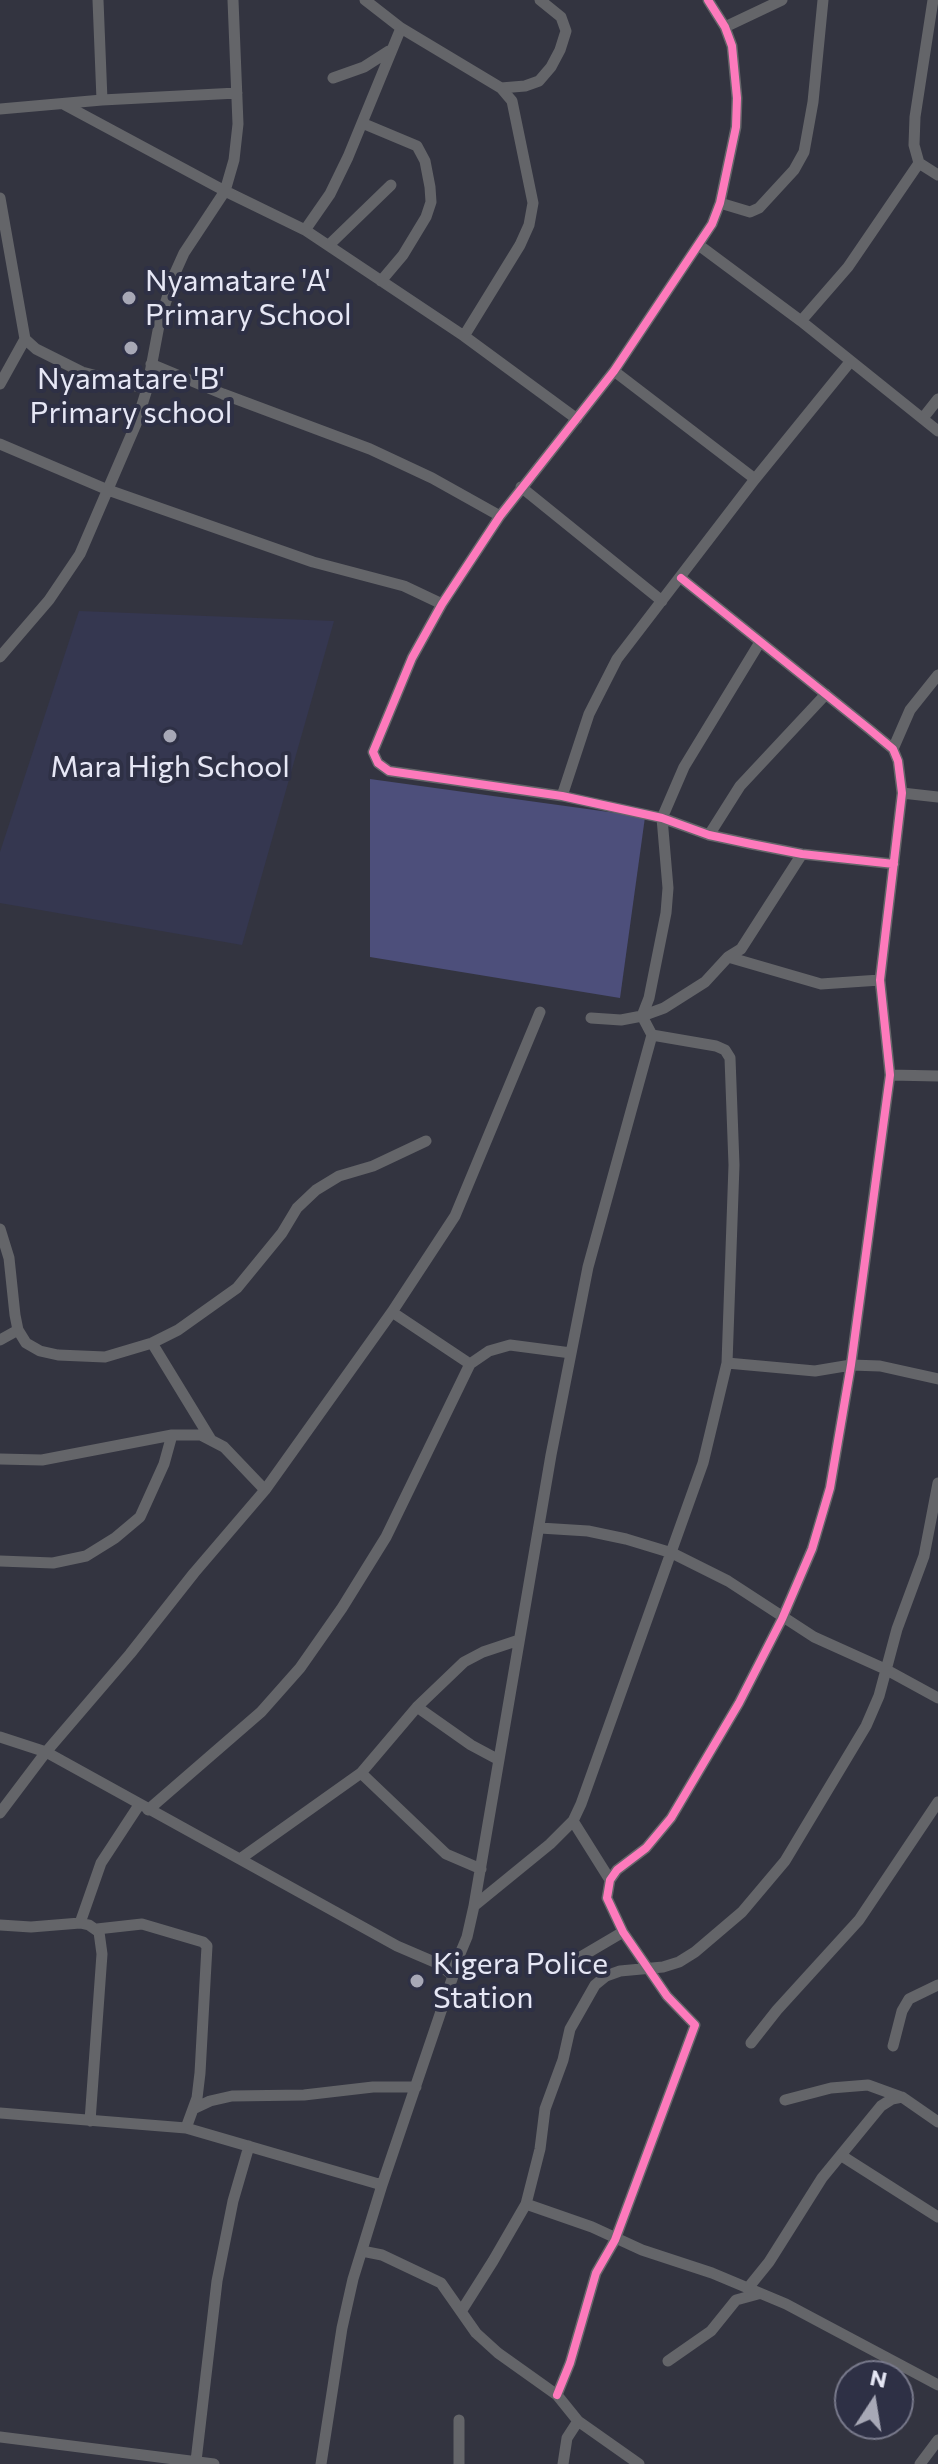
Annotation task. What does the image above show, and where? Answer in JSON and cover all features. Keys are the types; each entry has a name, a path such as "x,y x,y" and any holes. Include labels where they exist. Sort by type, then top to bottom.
{"street":[{"path":"98,0 102,100"},
{"path":"0,657 80,554 122,462 147,389 163,308 175,273 184,253 225,191 234,160 237,93 233,0"},
{"path":"365,0 401,28 501,88 512,101 533,203 529,225 464,336"},
{"path":"501,88 539,81 560,50 566,31 561,17 540,0"},
{"path":"708,0 725,27 736,72 736,127 720,203 712,224 614,371 521,487 442,604 412,658 373,752 378,763 389,771 562,796 662,818 709,835 802,854 894,864"},
{"path":"725,27 782,0"},
{"path":"720,203 750,212 759,208 794,170 804,152 813,102 823,0"},
{"path":"933,0 915,117 914,145 919,163 938,175"},
{"path":"305,230 330,194 401,28"},
{"path":"333,78 364,67 390,50"},
{"path":"0,109 237,93"},
{"path":"65,105 305,230 464,336 577,419"},
{"path":"362,123 417,146 425,161 430,187 431,202 426,217 403,255 381,281"},
{"path":"801,321 848,267 919,163"},
{"path":"329,245 391,185"},
{"path":"0,198 25,339 0,384"},
{"path":"700,246 801,321 938,431"},
{"path":"25,339 46,355 82,372 147,389"},
{"path":"562,796 579,742 602,686 634,634 850,362"},
{"path":"151,364 370,449 432,478 500,516"},
{"path":"614,371 755,479"},
{"path":"923,418 938,399"},
{"path":"0,444 108,490 313,562 404,586 442,604"},
{"path":"521,487 662,601"},
{"path":"557,2395 573,2354 596,2273 615,2240 695,2025 647,1969 623,1932 607,1898 610,1880 617,1870 653,1841 671,1818 739,1703 782,1619 812,1549 830,1488 851,1365 890,1075 880,980 902,793 902,772 893,749 681,578"},
{"path":"321,2464 342,2328 362,2251 453,1980 452,1973 467,1937 474,1906 519,1640 588,1267 652,1035 642,1016 649,998 666,913 668,888 662,818 684,767 760,642"},
{"path":"893,749 910,710 938,675"},
{"path":"709,835 740,786 826,694"},
{"path":"902,793 938,797"},
{"path":"591,1018 621,1020 642,1016 664,1008 705,982 728,957 741,949 802,854"},
{"path":"728,957 821,984 880,980"},
{"path":"0,1813 46,1752 265,1490 392,1312 455,1216 540,1012"},
{"path":"474,1906 550,1844 573,1821 581,1804 703,1463 727,1363 734,1165 730,1058 725,1050 716,1046 652,1035"},
{"path":"890,1075 938,1076"},
{"path":"0,1229 11,1267 18,1330 26,1343 40,1351 58,1355 105,1357 152,1343 202,1315 237,1288 282,1233 297,1208 316,1190 339,1176 373,1166 426,1141"},
{"path":"0,1308 15,1315"},
{"path":"392,1312 470,1364"},
{"path":"0,1340 18,1330"},
{"path":"152,1343 210,1438"},
{"path":"80,1923 101,1863 144,1808 261,1712 300,1668 342,1608 386,1537 470,1364 489,1351 510,1345 571,1353"},
{"path":"727,1363 815,1371 851,1365 902,1369 938,1379"},
{"path":"0,1459 42,1460 190,1434 210,1438 224,1447 265,1490"},
{"path":"0,1561 53,1563 86,1556 115,1538 140,1517 164,1464 172,1435"},
{"path":"462,2310 526,2204 540,2149 545,2109 563,2060 570,2029 595,1985 606,1976 620,1971 679,1962 742,1912 772,1879 866,1726 879,1696 885,1669 924,1556 938,1483"},
{"path":"540,1528 588,1531 672,1553 728,1581 782,1619 842,1652 885,1669 938,1698"},
{"path":"240,1859 361,1773 417,1707 464,1662 500,1645 519,1640"},
{"path":"417,1707 471,1745 499,1760"},
{"path":"0,1737 46,1752 397,1946 452,1973"},
{"path":"361,1773 446,1854 481,1869"},
{"path":"751,2043 859,1920 938,1802"},
{"path":"573,1821 610,1880"},
{"path":"0,1925 31,1927 80,1923 97,1929 142,1924 206,1944 202,2057 193,2109 186,2128"},
{"path":"90,2121 102,1954 97,1929"},
{"path":"572,1962 623,1932"},
{"path":"893,2046 902,2011 909,1999 938,1985"},
{"path":"785,2100 831,2088 868,2085 902,2097 938,2122"},
{"path":"193,2109 232,2096 287,2096 373,2087 416,2087"},
{"path":"748,2288 769,2262 822,2178 881,2106 902,2097"},
{"path":"0,2113 186,2128 382,2185"},
{"path":"189,2461 217,2281 233,2201 249,2146"},
{"path":"842,2156 938,2217"},
{"path":"526,2204 748,2288 813,2317 938,2385"},
{"path":"362,2251 382,2255 441,2283 476,2333 498,2353 557,2395 578,2421 639,2464"},
{"path":"668,2361 711,2331 736,2300 760,2294"},
{"path":"459,2420 459,2464"},
{"path":"563,2464 567,2438 578,2421"},
{"path":"0,2437 214,2464"},
{"path":"920,2464 938,2440"}],"shaded area":[{"name":"Mara High School","path":"79,611 334,621 242,945 0,903 0,852"},
{"path":"370,779 645,817 620,998 370,957"}],"cycle path":[{"path":"708,0 725,27 732,46 737,98 736,127 720,203 712,224 614,371 500,516 442,604 412,658 373,752 378,763 389,771 562,796 662,818 709,835 802,854 894,864"},
{"path":"557,2395 570,2363 596,2273 615,2240 695,2025 667,1996 623,1932 607,1898 610,1880 617,1870 646,1848 671,1818 739,1703 782,1619 812,1549 830,1488 851,1365 890,1075 880,980 902,793 898,761 893,749 681,578"}],"place":[{"name":"Nyamatare 'A' Primary School","path":"129,298"},
{"name":"Nyamatare 'B' Primary school","path":"131,348"},
{"name":"Mara High School","path":"170,736"},
{"name":"Kigera Police Station","path":"417,1981"}]}
